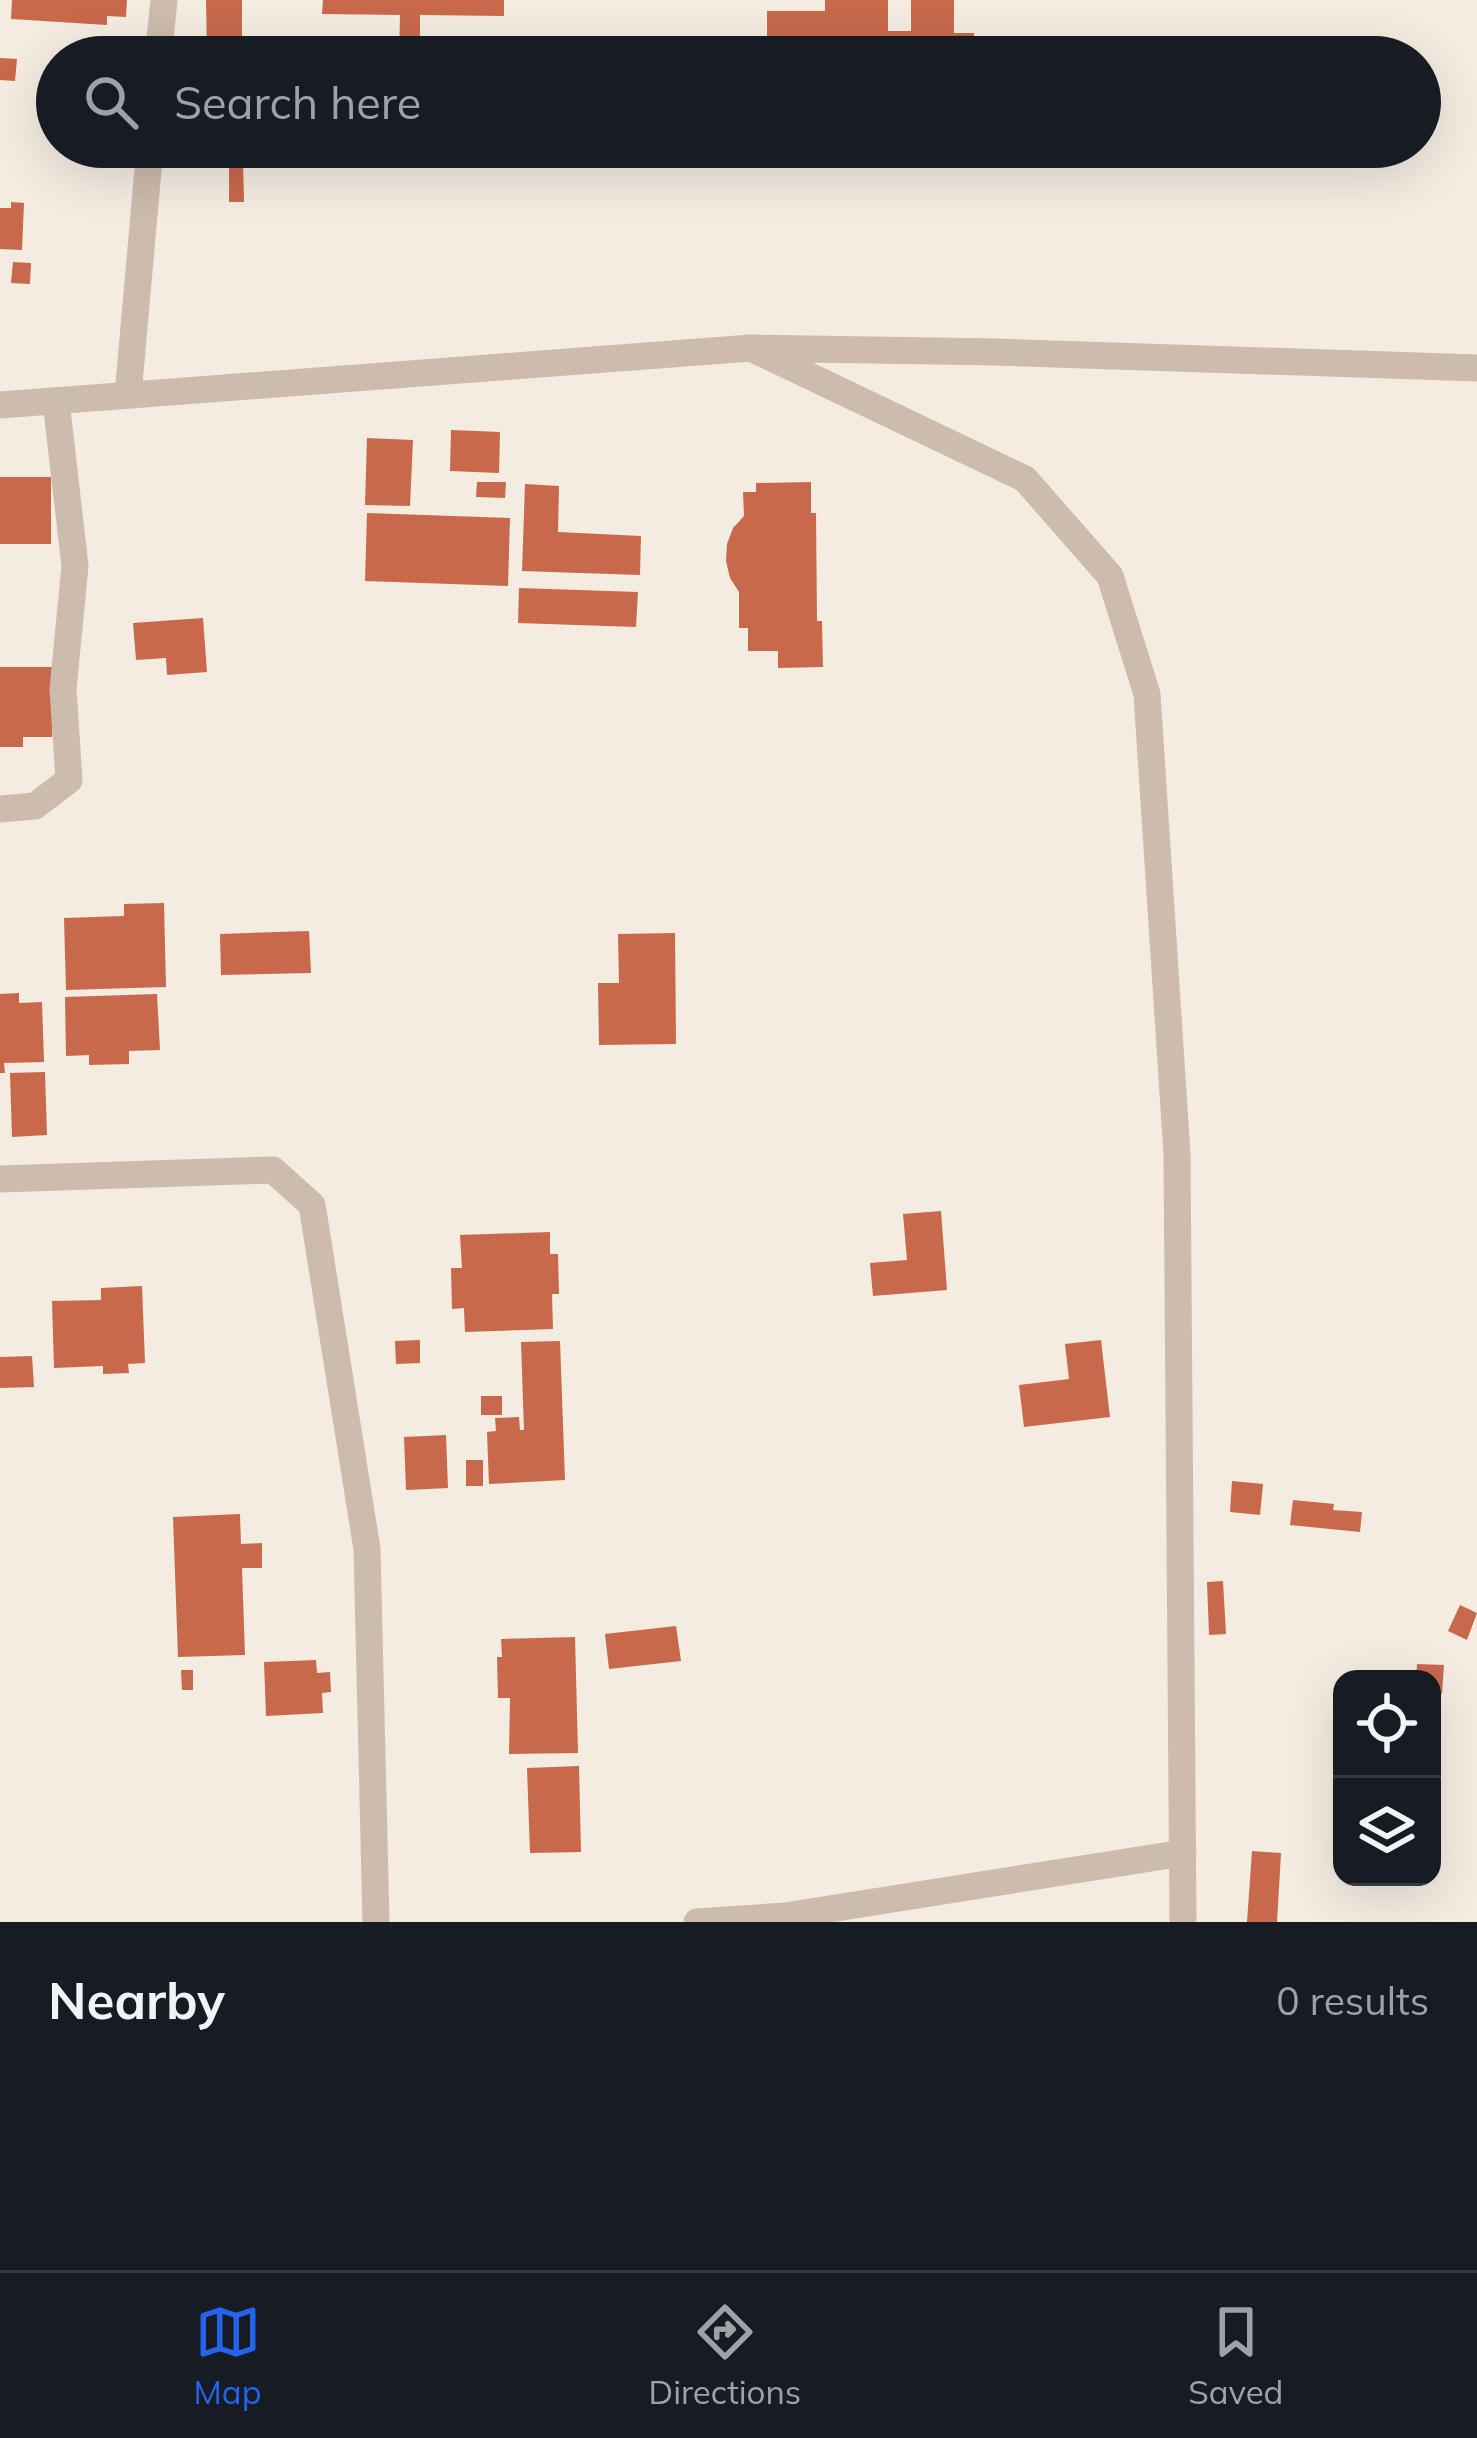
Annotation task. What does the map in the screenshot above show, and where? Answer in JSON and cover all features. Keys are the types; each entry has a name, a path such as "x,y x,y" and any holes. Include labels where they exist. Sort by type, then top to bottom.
{"street":[{"path":"160,36 164,0"},
{"path":"128,395 148,168"},
{"path":"751,348 1025,479 1110,576 1147,694 1178,1154 1183,1922"},
{"path":"0,405 751,348 1477,368"},
{"path":"0,809 35,806 69,780 63,689 75,566 56,401"},
{"path":"0,1179 272,1170 312,1205 367,1549 376,1922"},
{"path":"697,1922 784,1916 1183,1853"}],"building":[{"path":"12,0 127,0 126,17 107,16 107,25 11,19"},
{"path":"206,0 242,0 242,36 207,36"},
{"path":"323,0 504,0 504,16 420,15 420,36 400,36 400,15 322,14"},
{"path":"825,0 888,0 888,31 911,31 911,0 954,0 954,33 974,36 767,36 767,11 825,11"},
{"path":"0,58 17,59 15,81 0,80"},
{"path":"229,168 243,168 244,202 229,202"},
{"path":"11,202 24,203 22,250 0,249 0,208 11,208"},
{"path":"13,262 31,263 30,284 11,283"},
{"path":"451,430 500,432 499,473 450,471"},
{"path":"367,438 413,440 410,506 365,505"},
{"path":"0,477 51,477 51,544 0,544"},
{"path":"477,482 506,482 505,498 476,497"},
{"path":"811,482 823,667 778,668 778,651 748,651 748,628 739,628 739,592 730,578 727,544 744,516 743,492 756,492 756,483"},
{"path":"525,484 559,486 558,532 641,536 640,575 522,571"},
{"path":"367,513 510,518 508,586 365,581"},
{"path":"519,588 638,592 636,627 518,623"},
{"path":"203,618 207,672 167,675 166,658 136,660 133,623"},
{"path":"0,667 52,667 52,737 23,737 23,747 0,747"},
{"path":"164,903 166,987 66,990 64,918 124,916 124,904"},
{"path":"309,931 311,973 221,975 220,934"},
{"path":"675,933 676,1044 599,1045 598,983 619,983 618,934"},
{"path":"19,993 19,1003 42,1002 44,1062 4,1063 5,1073 0,1073 0,994"},
{"path":"157,994 160,1050 129,1051 129,1064 89,1065 89,1055 66,1056 65,997"},
{"path":"45,1072 47,1135 12,1137 10,1073"},
{"path":"941,1211 947,1290 873,1296 870,1263 907,1260 903,1214"},
{"path":"550,1232 550,1254 558,1254 559,1294 552,1294 553,1329 465,1332 464,1308 452,1309 451,1268 462,1268 460,1235"},
{"path":"142,1286 145,1363 128,1364 129,1373 103,1374 103,1366 54,1368 52,1301 101,1300 101,1288"},
{"path":"420,1340 420,1363 396,1364 395,1341"},
{"path":"1101,1340 1110,1417 1024,1427 1019,1385 1069,1379 1065,1344"},
{"path":"560,1341 565,1480 489,1484 487,1432 496,1431 495,1418 519,1417 520,1430 524,1430 521,1342"},
{"path":"32,1356 34,1387 0,1388 0,1357"},
{"path":"481,1396 502,1396 502,1415 481,1415"},
{"path":"446,1435 448,1488 406,1490 404,1437"},
{"path":"466,1460 483,1460 483,1486 466,1486"},
{"path":"1232,1481 1263,1484 1260,1515 1230,1512"},
{"path":"1293,1500 1362,1512 1360,1532 1290,1525"},
{"path":"240,1514 241,1544 262,1543 262,1568 242,1568 245,1655 178,1657 173,1517"},
{"path":"1223,1581 1226,1634 1209,1635 1207,1582"},
{"path":"1460,1605 1477,1613 1467,1640 1448,1631"},
{"path":"676,1626 681,1661 609,1669 605,1634"},
{"path":"575,1637 578,1753 509,1754 510,1698 498,1698 501,1639"},
{"path":"316,1660 317,1673 330,1672 331,1692 322,1693 323,1713 266,1716 264,1662"},
{"path":"1417,1664 1444,1665 1442,1694 1441,1670 1417,1670"},
{"path":"181,1670 193,1670 193,1690 182,1690"},
{"path":"579,1766 581,1852 530,1853 527,1768"},
{"path":"1252,1851 1281,1853 1277,1922 1247,1922"}]}
